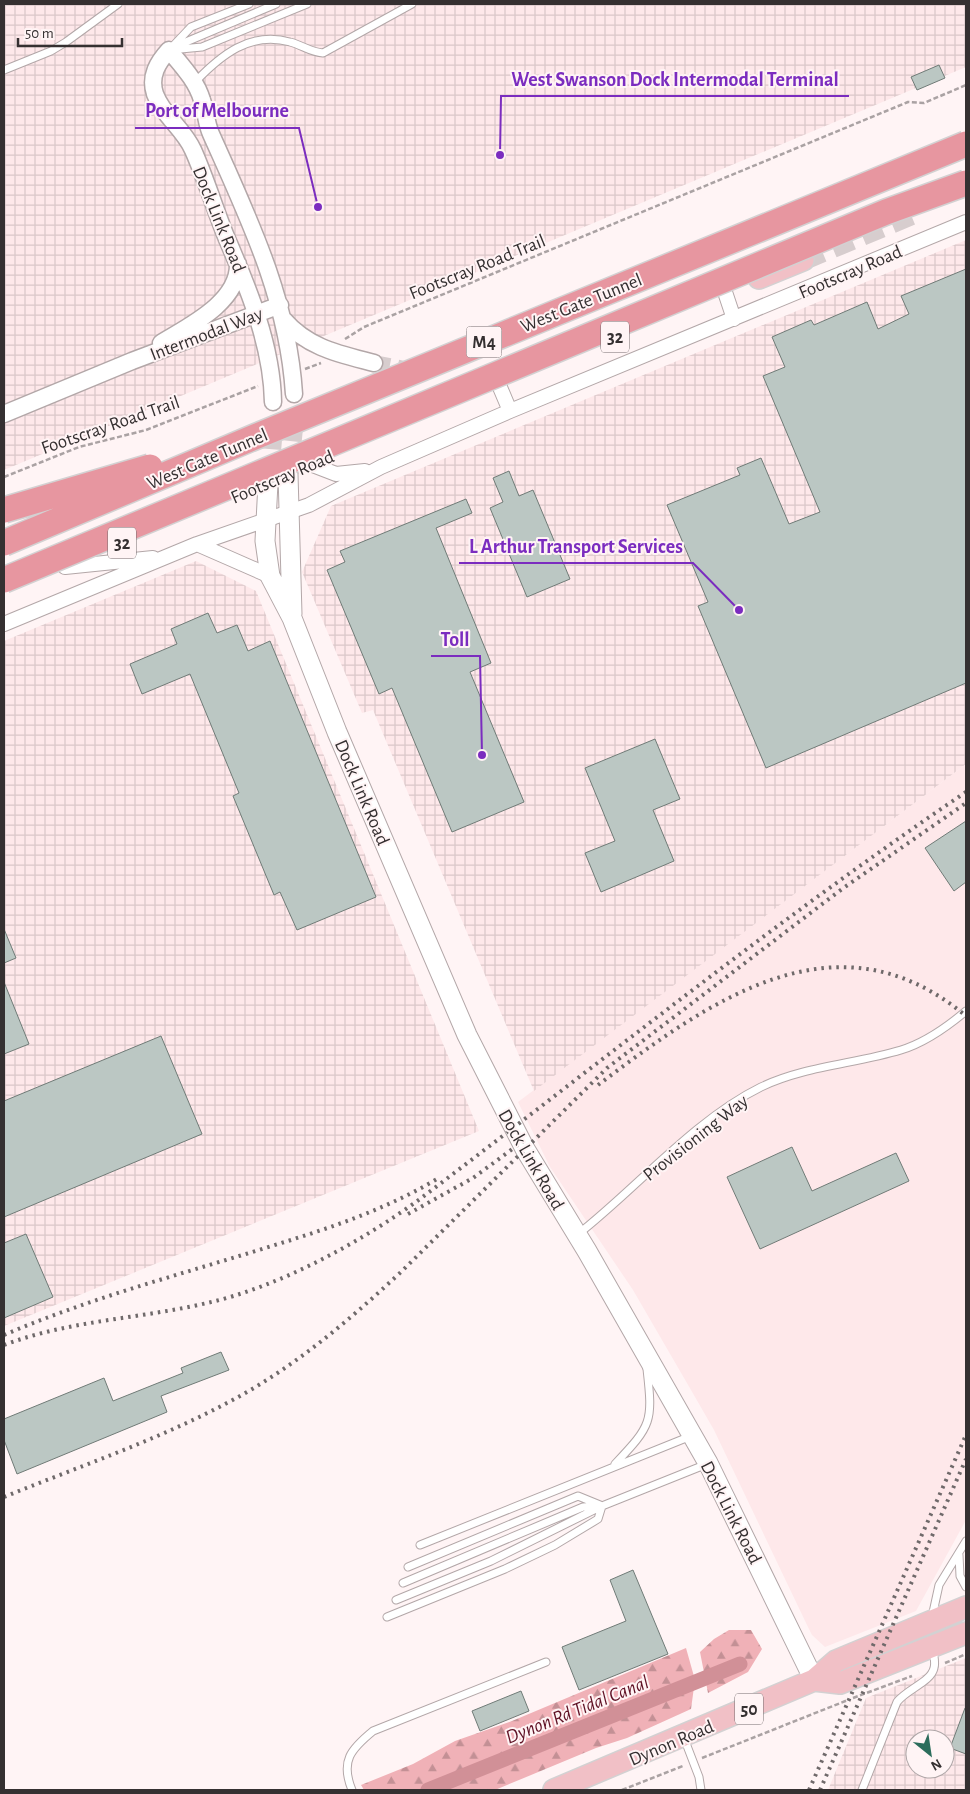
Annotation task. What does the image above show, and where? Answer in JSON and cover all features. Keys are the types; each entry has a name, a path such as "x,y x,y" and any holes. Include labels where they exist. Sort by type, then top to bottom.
{"highway":[{"name":"West Gate Tunnel","path":"4,544 257,436 966,144"},
{"name":"West Gate Tunnel","path":"4,580 876,216 966,183"},
{"path":"4,510 257,436"}],"main road":[{"name":"Footscray Road","path":"4,592 310,463 803,260"},
{"name":"Dock Link Road","path":"288,473 287,513 292,570 292,618"},
{"name":"Dock Link Road","path":"268,482 265,521 270,576 292,618 337,732 467,1036 517,1135 646,1352 708,1463 814,1680"},
{"name":"Dynon Road","path":"554,1790 684,1737 814,1680 836,1661 966,1607"},
{"path":"931,1622 933,1646"},
{"path":"814,1680 840,1683 966,1633"}],"street":[{"name":"Dock Link Road","path":"273,402 272,381 256,315 238,262 192,149 164,111 155,94 154,74 158,62 169,50 195,82 203,101 208,128 256,235 282,312 293,374 294,394"},
{"name":"Footscray Road","path":"4,624 197,544 309,505 380,468 510,411 966,222"},
{"name":"Intermodal Way","path":"132,361 183,330 218,304 234,285 238,262"},
{"path":"725,292 734,319"},
{"name":"Intermodal Way","path":"4,414 132,361 256,315 282,312"},
{"path":"282,312 306,340 334,353 374,363"},
{"path":"499,385 510,411"},
{"path":"310,463 336,474 380,468"},
{"path":"197,544 270,576"},
{"name":"Footscray Road","path":"65,567 169,556"}],"lane":[{"path":"4,70 51,51 118,4"},
{"path":"169,50 191,27 249,4"},
{"path":"169,50 276,4"},
{"path":"169,50 202,47 307,4"},
{"path":"195,82 217,60 231,50 246,43 260,40 281,40 292,42 311,52 323,53 412,4"},
{"name":"Provisioning Way","path":"577,1235 673,1151 719,1114 748,1094 796,1074 901,1050 926,1039 966,1011"},
{"path":"614,1466 637,1440 647,1424 651,1408 646,1352"},
{"path":"420,1545 693,1436"},
{"path":"396,1600 491,1560 602,1506 708,1463"},
{"path":"408,1567 578,1496 602,1506"},
{"path":"403,1583 583,1507 602,1506"},
{"path":"387,1617 547,1550 598,1519 602,1506"},
{"path":"931,1622 938,1588 966,1541"},
{"path":"959,1554 960,1576 966,1587"},
{"path":"862,1790 898,1702 907,1691 929,1678 934,1668 933,1646"},
{"path":"352,1790 346,1772 349,1756 357,1744 373,1731 546,1662"},
{"path":"684,1737 694,1762 701,1790"}],"path":[{"name":"Footscray Road Trail","path":"293,374 330,360 346,338 364,328 908,102 924,103 966,85"},
{"name":"Footscray Road Trail","path":"4,477 92,443 146,430 272,381"},
{"path":"622,1790 966,1654"}],"shaded area":[{"path":"4,4 966,4 966,67 4,470"},
{"path":"966,240 966,764 534,1091 373,710 362,713 302,572 331,506"},
{"path":"196,561 256,591 479,1131 4,1326 4,641"},
{"path":"966,764 966,1520 916,1611 825,1647 812,1635 714,1430 633,1290 550,1167 518,1102"},
{"path":"966,1658 966,1790 828,1790 866,1698"}],"green space":[{"path":"729,1630 751,1630 762,1649 748,1672 708,1693 700,1652 714,1639"},
{"path":"686,1648 695,1680 691,1709 627,1738 596,1748 495,1790 364,1790 361,1785 413,1764 455,1741 512,1721"}],"building":[{"path":"939,65 945,78 917,90 911,77"},
{"path":"966,269 966,683 766,768 698,606 708,602 667,505 740,475 737,468 761,458 789,524 820,512 763,376 785,367 772,337 811,320 814,325 867,302 878,329 909,314 901,296"},
{"path":"509,471 519,496 533,490 570,579 527,597 490,508 503,502 493,478"},
{"path":"466,499 472,513 436,528 491,663 470,672 524,802 452,832 392,688 379,694 327,570 345,562 340,551"},
{"path":"208,613 217,633 237,625 248,651 270,641 376,897 297,930 280,892 274,895 233,796 239,793 190,674 142,694 130,664 177,644 171,629"},
{"path":"655,739 680,799 653,810 674,861 601,892 585,853 615,841 585,768"},
{"path":"966,821 966,882 954,891 925,848"},
{"path":"4,929 16,958 4,963"},
{"path":"4,982 29,1044 4,1054"},
{"path":"161,1036 202,1134 4,1217 4,1101"},
{"path":"792,1147 812,1191 896,1153 909,1181 760,1249 727,1177"},
{"path":"26,1234 53,1297 4,1318 4,1243"},
{"path":"221,1352 229,1370 161,1396 167,1412 17,1474 4,1440 4,1419 104,1378 113,1401 183,1373 181,1368"},
{"path":"633,1570 668,1654 579,1690 562,1647 626,1621 610,1580"},
{"path":"521,1691 529,1711 480,1731 472,1711"},
{"path":"966,1708 966,1754 955,1750 955,1735"}],"waterway":[{"name":"Dynon Rd Tidal Canal","path":"428,1790 740,1664"}],"tunnel":[{"path":"803,260 918,212"},
{"path":"374,363 404,369"},
{"path":"288,473 294,413"},
{"path":"268,481 273,422"}],"railway":[{"path":"4,1345 54,1330 181,1308 234,1296 290,1274 346,1247 420,1199 758,940 966,792"},
{"path":"4,1497 158,1436 218,1408 289,1366 347,1320 402,1271 607,1068 842,889 966,803"},
{"path":"598,1085 683,1024 728,998 774,979 821,968 869,969 917,984 966,1016"},
{"path":"408,1214 473,1178 526,1139"},
{"path":"4,1335 64,1311 345,1222 392,1203 437,1179"},
{"path":"809,1790 966,1435"},
{"path":"820,1790 966,1459"}],"place":[{"name":"West Swanson Dock Intermodal Terminal","path":"500,155"},
{"name":"Port of Melbourne","path":"318,207"},
{"name":"L Arthur Transport Services","path":"739,610"},
{"name":"Toll","path":"482,755"}]}
